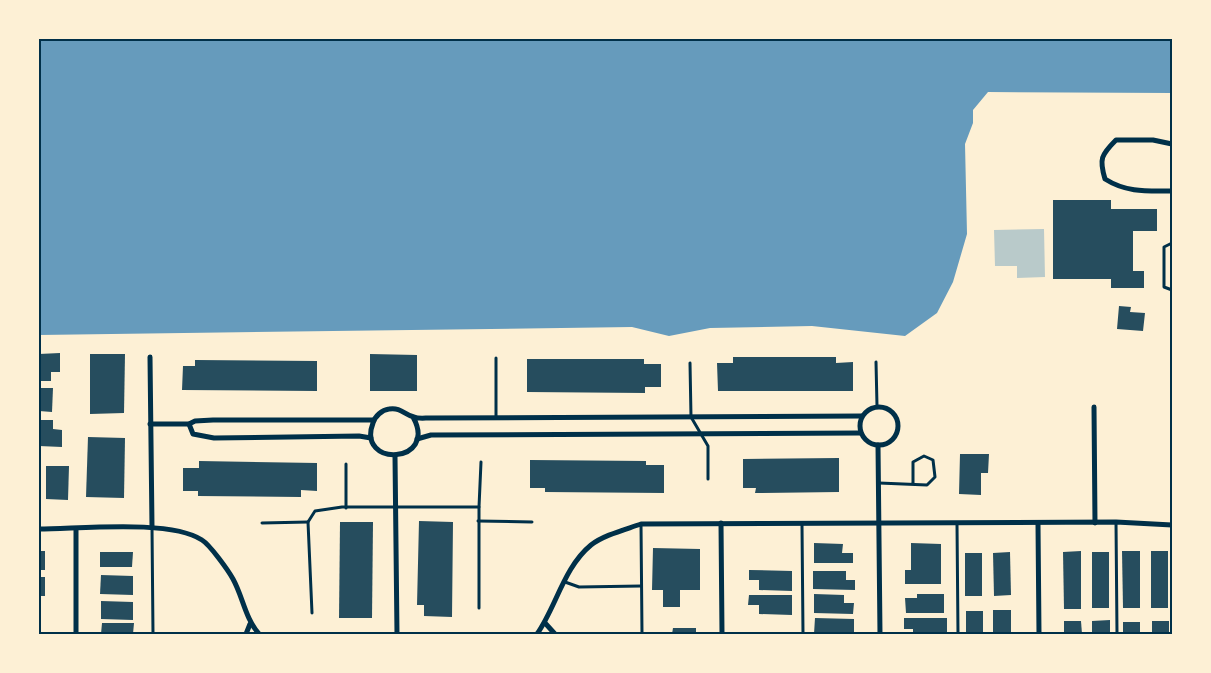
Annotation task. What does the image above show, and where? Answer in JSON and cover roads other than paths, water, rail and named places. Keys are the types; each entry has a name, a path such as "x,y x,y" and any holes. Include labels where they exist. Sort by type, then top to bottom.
{"street":[{"path":"1172,144 1153,140 1116,140 1106,150 1100,163 1105,179 1117,187 1129,190 1172,191"},
{"path":"150,358 152,527"},
{"path":"877,406 884,407 894,414 898,426 894,438 884,445 870,444 861,433 859,427 862,416 871,408 877,406"},
{"path":"1094,407 1095,523"},
{"path":"150,424 189,424 195,421 214,420 374,420 388,409 398,409 413,417 862,416"},
{"path":"374,420 371,438 380,452 395,456 409,451 417,439 417,424 413,417"},
{"path":"189,424 193,434 214,438 359,436 371,438"},
{"path":"417,439 431,435 861,433"},
{"path":"878,445 880,634"},
{"path":"395,456 397,634"},
{"path":"537,634 545,623 573,567 591,546 612,534 640,524 721,522 1038,524 1116,522 1172,525"},
{"path":"721,522 722,634"},
{"path":"1038,524 1039,634"},
{"path":"39,529 152,527 180,530 203,540 233,579 250,624 259,634"},
{"path":"76,529 76,634"},
{"path":"545,623 555,634"},
{"path":"246,634 250,624"}],"lane":[{"path":"1172,243 1164,247 1164,286 1172,290"},
{"path":"496,358 496,418"},
{"path":"876,362 877,406"},
{"path":"690,363 691,417 699,434 708,446 708,479"},
{"path":"878,482 927,485 932,482 936,471 933,460 924,456 912,462 913,484"},
{"path":"479,608 478,507 481,462"},
{"path":"346,464 346,508"},
{"path":"312,613 308,522 315,511 346,508 478,507"},
{"path":"478,521 532,522"},
{"path":"262,523 308,522"},
{"path":"1116,522 1117,634"},
{"path":"640,524 642,634"},
{"path":"802,524 803,634"},
{"path":"957,524 958,634"},
{"path":"152,527 153,634"},
{"path":"565,582 579,587 641,586"}],"water":[{"path":"39,39 1172,39 1172,93 988,92 973,110 973,123 965,144 967,234 953,282 937,313 905,336 812,326 710,328 669,336 632,327 39,335"}]}
